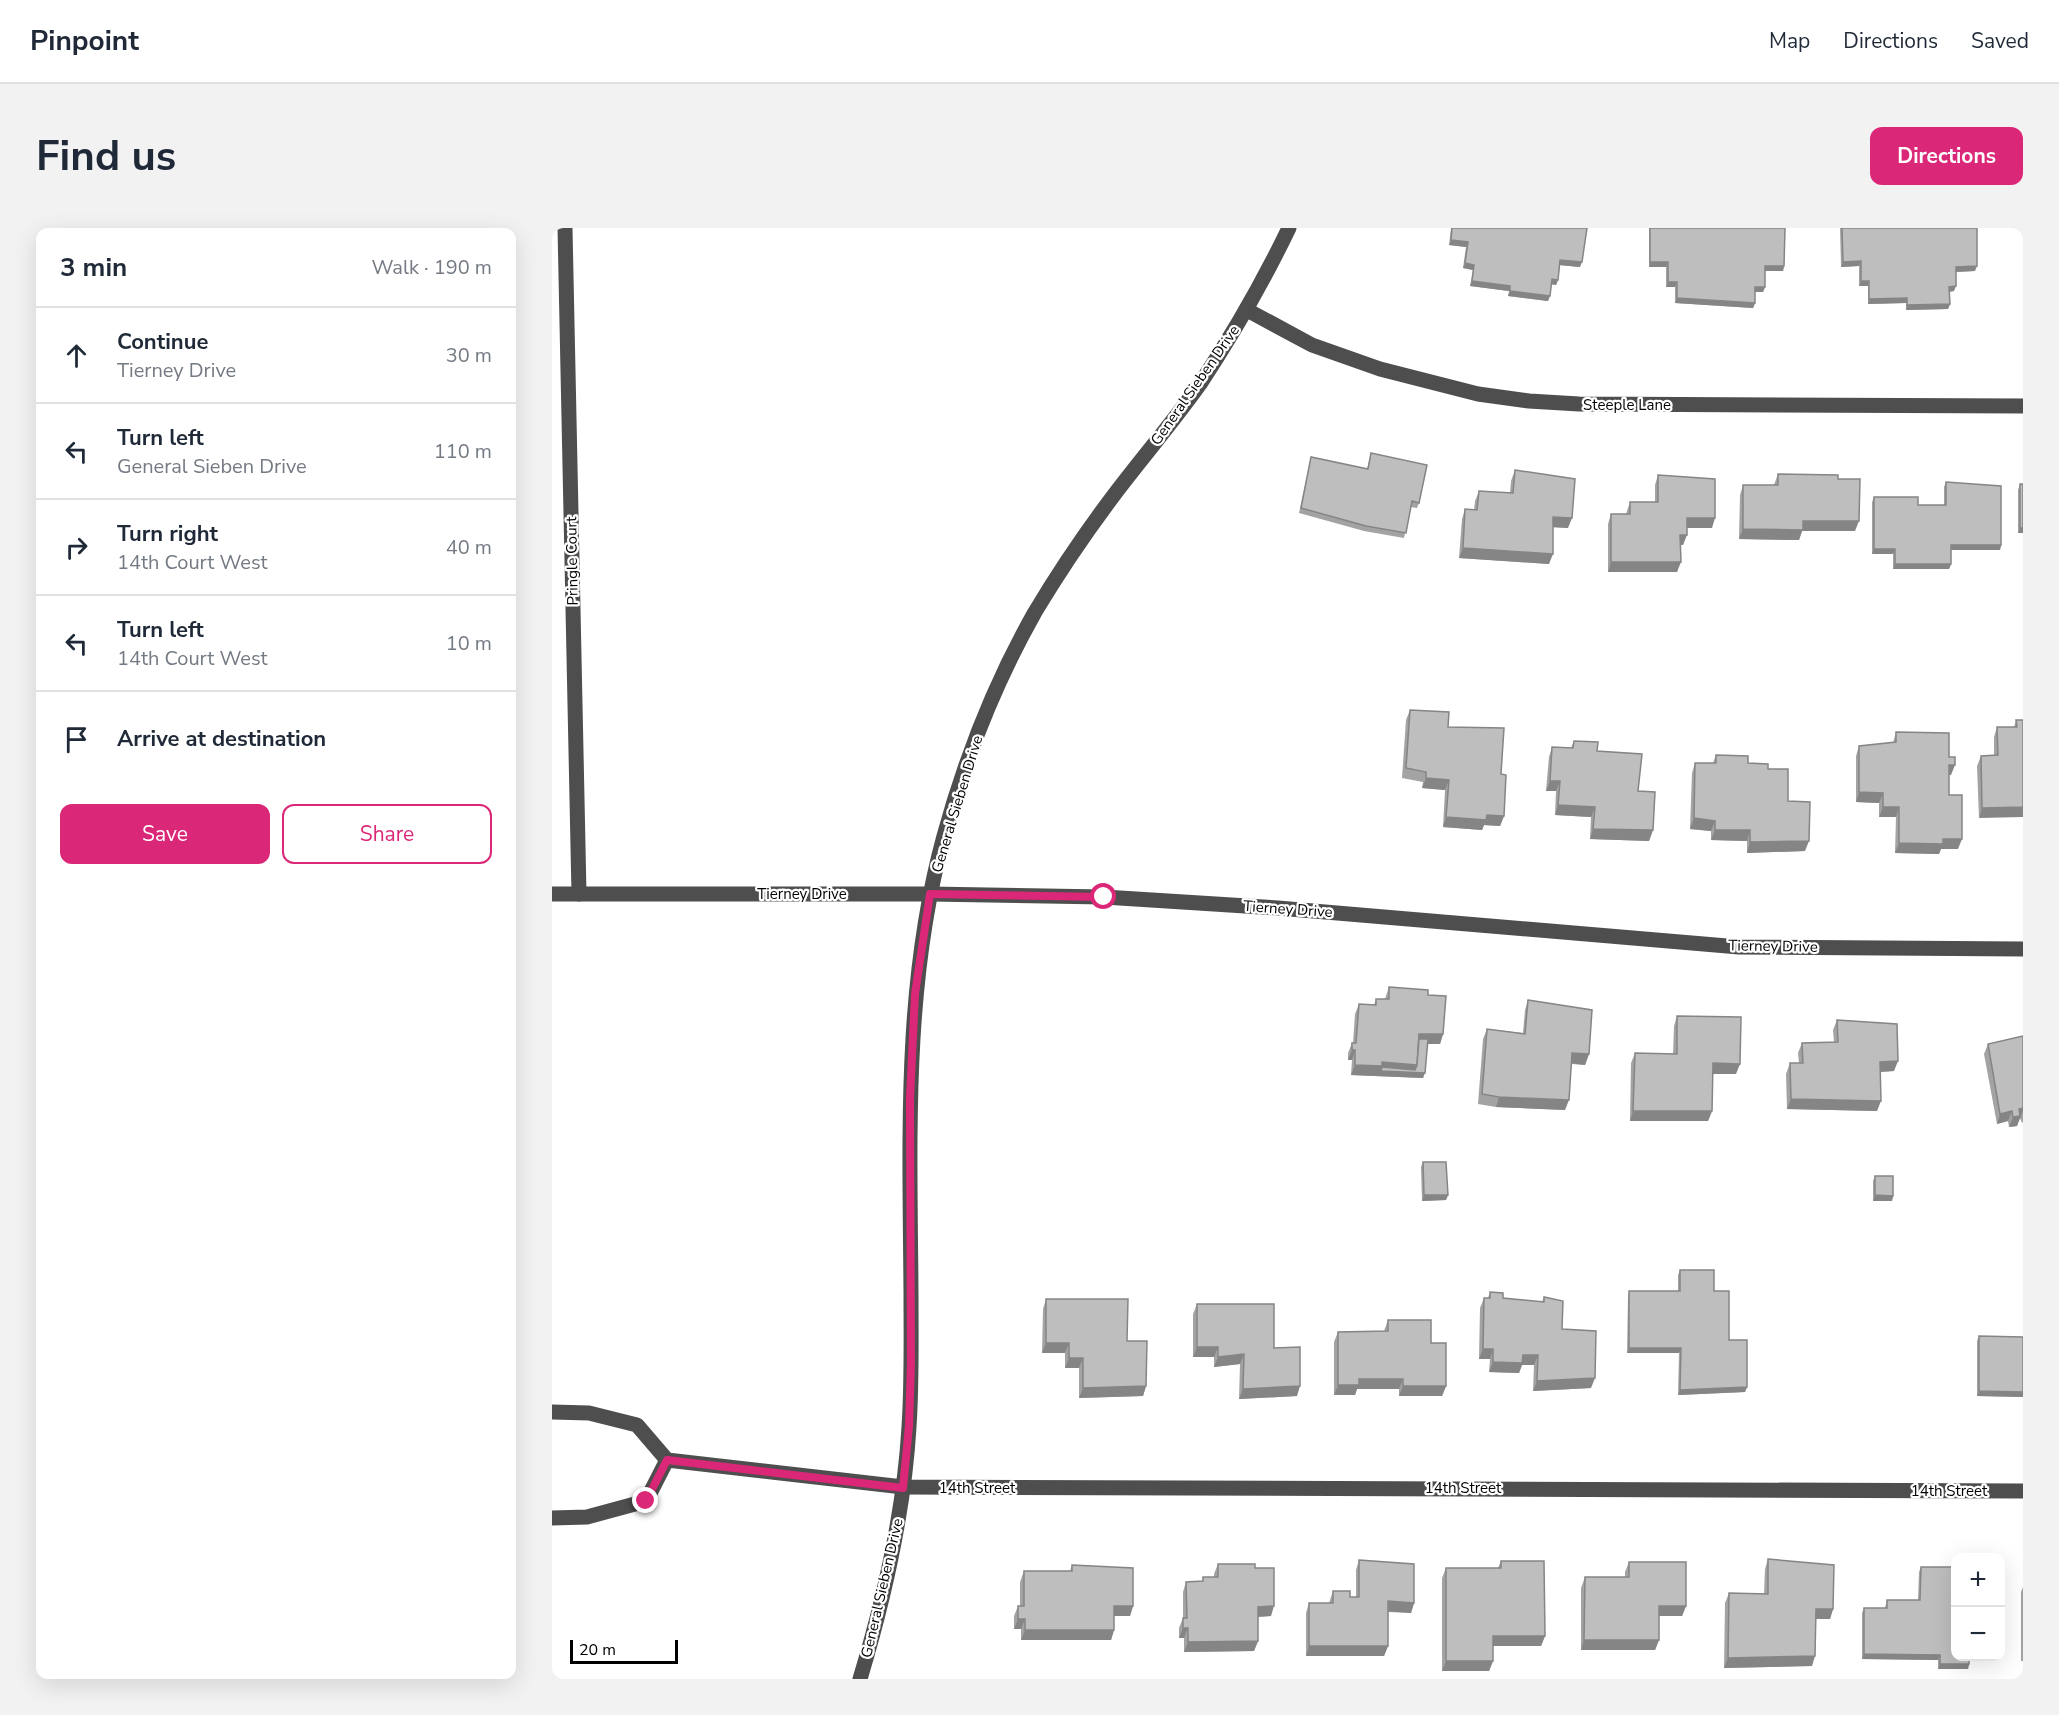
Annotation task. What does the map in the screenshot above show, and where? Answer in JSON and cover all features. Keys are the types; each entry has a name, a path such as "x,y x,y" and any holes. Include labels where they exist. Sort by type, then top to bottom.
{"street":[{"name":"Pringle Court","path":"565,228 579,894"},
{"name":"General Sieben Drive","path":"860,1679 892,1558 903,1488 909,1426 911,1364 911,1076 915,994 930,894 944,835 965,770 1011,657 1036,611 1111,498 1198,385 1247,310 1289,228"},
{"name":"Steeple Lane","path":"1247,310 1312,345 1380,369 1478,394 1528,401 1590,405 2023,406"},
{"name":"Tierney Drive","path":"552,894 930,894 1104,897 1739,946 2023,949"},
{"path":"552,1412 589,1413 637,1425 667,1460 646,1501 587,1517 552,1518"},
{"name":"14th Street","path":"667,1460 903,1488 2023,1491"}],"building":[{"path":"1452,228 1587,228 1582,262 1560,260 1558,280 1552,279 1550,296 1510,291 1510,286 1472,281 1474,265 1465,263 1468,242 1451,240"},
{"path":"1650,228 1785,228 1784,266 1765,266 1765,287 1755,287 1755,303 1677,298 1677,282 1668,282 1668,262 1650,262"},
{"path":"1842,228 1977,228 1977,266 1956,267 1956,286 1949,287 1950,304 1907,305 1907,298 1869,299 1869,281 1861,281 1861,261 1843,262"},
{"path":"1371,453 1427,465 1419,503 1412,501 1406,533 1366,526 1301,508 1311,457 1368,469"},
{"path":"1515,470 1575,479 1572,518 1553,517 1553,554 1463,548 1465,509 1477,510 1479,491 1513,493"},
{"path":"1778,474 1838,475 1838,479 1860,479 1859,521 1803,521 1803,530 1743,529 1743,485 1778,485"},
{"path":"1658,475 1715,479 1715,518 1687,518 1687,535 1680,535 1681,562 1611,562 1611,514 1630,514 1630,502 1658,502"},
{"path":"1946,482 2001,486 2001,545 1951,545 1951,564 1895,564 1895,549 1874,549 1874,497 1918,497 1918,505 1946,505"},
{"path":"2020,484 2023,484 2023,528 2020,528"},
{"path":"1410,710 1449,712 1448,727 1504,728 1501,774 1506,775 1504,816 1487,815 1486,820 1446,817 1449,780 1426,778 1426,772 1406,768"},
{"path":"2016,720 2023,720 2023,807 1982,808 1981,756 1998,755 1997,727 2017,727"},
{"path":"1896,732 1949,733 1949,757 1955,757 1955,765 1949,765 1949,795 1962,795 1962,839 1943,839 1943,844 1899,843 1899,807 1883,807 1883,793 1859,792 1859,746 1896,742"},
{"path":"1574,741 1598,742 1597,751 1642,754 1638,791 1655,792 1653,830 1593,829 1595,807 1558,805 1560,781 1550,781 1552,747 1573,748"},
{"path":"1716,755 1748,756 1748,763 1768,764 1768,769 1788,769 1788,801 1810,802 1809,841 1750,842 1750,830 1715,830 1715,821 1694,818 1695,763 1716,763"},
{"path":"1389,987 1428,990 1428,995 1446,996 1443,1034 1419,1034 1417,1065 1382,1062 1382,1066 1355,1065 1355,1050 1352,1050 1352,1043 1356,1043 1359,1004 1376,1005 1376,999 1389,999"},
{"path":"1528,1000 1592,1010 1589,1054 1572,1053 1569,1100 1499,1097 1482,1094 1487,1029 1525,1034"},
{"path":"1677,1016 1741,1017 1740,1064 1713,1063 1712,1111 1633,1111 1635,1053 1677,1054"},
{"path":"1837,1020 1897,1024 1898,1061 1880,1062 1881,1101 1791,1099 1790,1063 1803,1063 1802,1043 1838,1042"},
{"path":"2023,1036 2023,1108 2019,1109 2020,1116 2013,1117 2012,1111 2000,1114 1988,1044"},
{"path":"1419,1039 1428,1039 1425,1073 1381,1071 1382,1067 1415,1070"},
{"path":"1423,1162 1446,1162 1448,1195 1424,1195"},
{"path":"1875,1176 1893,1176 1893,1196 1875,1195"},
{"path":"1680,1270 1714,1270 1714,1291 1729,1291 1729,1340 1747,1340 1747,1387 1680,1390 1681,1348 1629,1348 1629,1291 1680,1291"},
{"path":"1490,1292 1503,1293 1503,1298 1544,1302 1544,1297 1563,1301 1562,1329 1596,1331 1595,1378 1537,1381 1538,1355 1523,1355 1522,1363 1493,1362 1493,1349 1483,1349 1484,1298 1490,1298"},
{"path":"1046,1299 1128,1299 1127,1341 1147,1341 1146,1386 1083,1388 1083,1358 1069,1358 1069,1343 1046,1343"},
{"path":"1197,1304 1274,1304 1274,1348 1300,1347 1300,1386 1243,1389 1244,1354 1218,1357 1218,1347 1197,1347"},
{"path":"1388,1320 1431,1320 1431,1343 1446,1343 1446,1386 1403,1386 1403,1379 1359,1379 1359,1385 1338,1385 1338,1332 1388,1331"},
{"path":"1979,1336 2023,1337 2023,1392 1979,1391"},
{"path":"1768,1559 1834,1565 1833,1609 1816,1609 1815,1656 1728,1658 1729,1593 1768,1594"},
{"path":"1359,1560 1414,1564 1414,1603 1388,1601 1388,1646 1309,1646 1309,1603 1333,1603 1333,1591 1350,1591 1350,1597 1359,1597"},
{"path":"1501,1561 1544,1561 1545,1636 1493,1636 1493,1661 1446,1661 1446,1568 1501,1568"},
{"path":"1629,1562 1686,1562 1686,1606 1659,1606 1659,1640 1584,1640 1585,1577 1629,1577"},
{"path":"1218,1564 1255,1564 1255,1568 1274,1568 1274,1606 1258,1607 1258,1641 1188,1642 1188,1628 1183,1628 1183,1618 1187,1618 1186,1582 1203,1581 1203,1577 1218,1577"},
{"path":"1072,1565 1133,1568 1133,1606 1114,1606 1114,1630 1025,1630 1025,1619 1018,1619 1018,1606 1024,1606 1024,1571 1072,1571"},
{"path":"1921,1567 1951,1567 1951,1661 1969,1661 1969,1664 1940,1664 1940,1655 1864,1654 1864,1608 1887,1608 1887,1600 1920,1600"}],"route":[{"path":"646,1501 667,1460 903,1488 909,1426 911,1364 910,1099 915,994 930,894 1104,897"}]}
